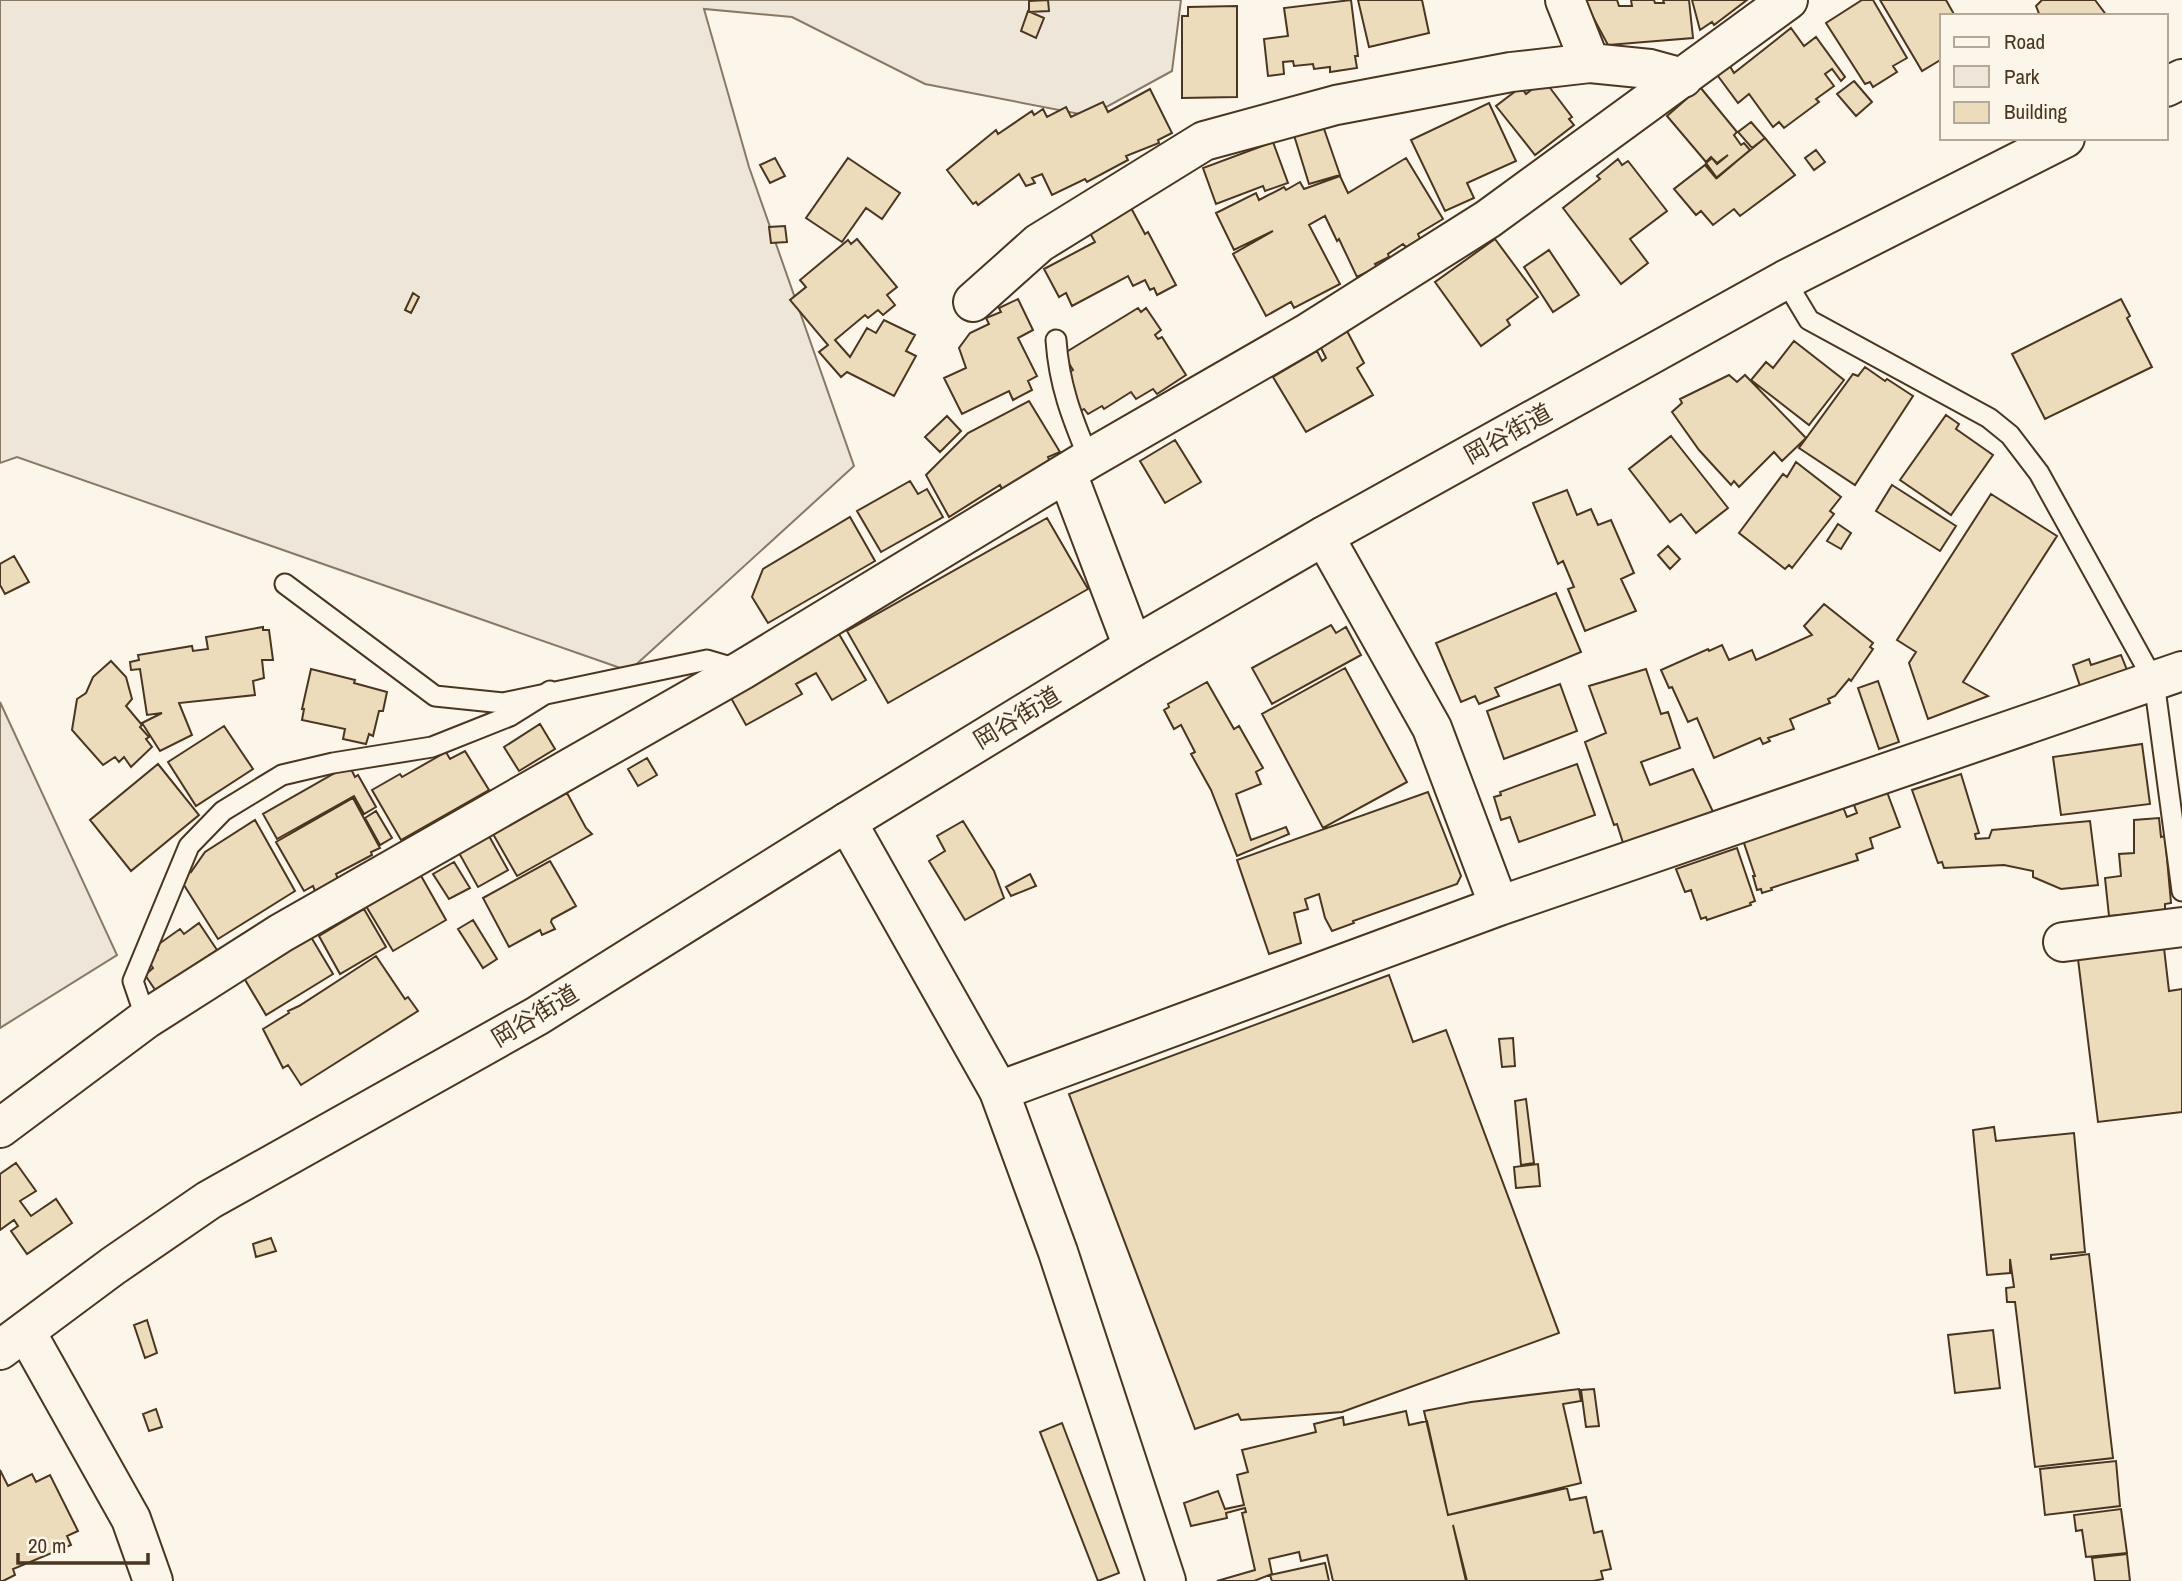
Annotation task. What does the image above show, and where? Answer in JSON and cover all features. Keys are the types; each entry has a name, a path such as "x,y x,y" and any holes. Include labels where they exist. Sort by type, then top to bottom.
{"street":[{"path":"1566,0 1590,63"},
{"path":"0,1128 146,1019 281,933 741,670 1078,466 1306,334 1488,219 1788,0"},
{"path":"973,302 1039,243 1204,141 1336,105 1511,72 1590,63 1650,69 1684,78"},
{"name":"岡谷街道","path":"13,1341 113,1266 209,1200 537,1016 1133,647 1324,536 1785,280 2061,140"},
{"path":"1078,466 1133,647"},
{"path":"1324,536 1432,728 1499,906"},
{"path":"999,1091 1499,906 2168,676"},
{"path":"847,822 999,1091 1058,1252 1166,1581"},
{"path":"2063,942 2182,927"},
{"path":"13,1341 131,1519 153,1581"}],"lane":[{"path":"1785,280 1809,320 1989,418 2010,435 2039,472 2168,676 2182,891"},
{"path":"1055,340 1058,371 1069,413 1078,466"},
{"path":"285,584 435,696 503,703 707,660 741,670"},
{"path":"146,1019 133,981 189,846 223,811 282,775 333,763 432,747 510,716 550,691"}],"green space":[{"path":"0,0 1181,0 1172,71 1090,116 925,84 792,17 704,9 749,167 854,466 629,671 17,457 0,463"},
{"path":"0,702 117,955 0,1028"}],"building":[{"path":"1048,0 1049,11 1029,12 1029,1"},
{"path":"1351,0 1357,68 1330,72 1330,67 1314,69 1313,64 1294,66 1293,61 1283,62 1284,74 1268,76 1264,39 1288,36 1284,8"},
{"path":"1358,0 1422,0 1429,33 1369,47"},
{"path":"1587,0 1617,0 1619,6 1632,6 1631,0 1664,3 1663,0 1689,0 1693,38 1608,45 1587,6"},
{"path":"1692,0 1747,0 1714,25 1712,22 1700,30"},
{"path":"1862,0 1873,0 1907,58 1893,66 1897,72 1873,87 1870,82 1865,84 1826,23"},
{"path":"1880,0 1946,0 1954,14 1940,14 1940,60 1922,71"},
{"path":"2042,0 2095,0 2106,14 2039,14 2036,6"},
{"path":"1237,6 1237,97 1182,98 1182,16 1188,16 1188,7"},
{"path":"1028,11 1044,18 1036,38 1021,31"},
{"path":"1791,28 1804,46 1816,37 1845,77 1841,81 1832,69 1825,74 1834,86 1816,99 1819,102 1784,128 1779,122 1773,127 1749,94 1738,103 1715,72 1728,63 1734,73"},
{"path":"1544,80 1572,117 1569,119 1574,125 1535,155 1496,106 1521,87 1526,94"},
{"path":"1854,81 1872,102 1856,116 1837,94"},
{"path":"1700,87 1737,132 1734,135 1741,145 1744,143 1750,150 1717,178 1706,163 1712,158 1706,162 1667,116"},
{"path":"1150,89 1172,133 1158,140 1159,143 1126,156 1128,160 1087,182 1085,179 1052,195 1042,174 1032,178 1035,183 1026,186 1019,174 978,205 976,202 973,204 947,170 996,130 998,134 1032,111 1034,115 1043,109 1047,117 1066,107 1071,117 1103,102 1108,112"},
{"path":"1489,103 1516,161 1467,183 1474,198 1445,211 1411,140"},
{"path":"1751,122 1765,138 1752,148 1738,132"},
{"path":"1322,123 1340,175 1309,184 1293,132"},
{"path":"1765,138 1795,175 1740,216 1734,209 1713,225 1701,211 1696,215 1674,189 1705,165 1716,178"},
{"path":"1273,142 1288,183 1265,191 1263,186 1216,204 1203,168"},
{"path":"1816,150 1825,162 1814,170 1805,158"},
{"path":"775,158 785,176 770,183 760,165"},
{"path":"848,158 900,193 882,219 866,208 842,242 806,218"},
{"path":"1406,158 1443,219 1418,234 1420,239 1406,247 1403,244 1388,254 1389,257 1375,264 1377,267 1357,277 1325,216 1309,225 1340,284 1294,308 1291,302 1266,316 1233,254 1273,231 1234,250 1216,213 1256,193 1259,200 1300,182 1304,189 1340,176 1348,193"},
{"path":"1618,159 1622,165 1628,161 1667,211 1630,239 1648,263 1621,284 1563,208 1600,179 1597,176"},
{"path":"1130,206 1145,234 1148,232 1176,285 1157,295 1154,288 1150,290 1145,280 1133,286 1128,276 1072,306 1066,293 1059,297 1044,269 1095,242 1090,233"},
{"path":"785,226 787,242 771,243 769,227"},
{"path":"857,239 897,287 887,295 895,305 883,315 878,310 868,318 865,315 835,340 850,357 867,328 876,333 884,320 915,335 906,351 916,356 894,396 847,372 841,377 819,352 828,345 790,300 806,287 800,280 848,240 851,244"},
{"path":"1495,239 1538,297 1507,320 1510,325 1481,346 1435,282"},
{"path":"1549,250 1579,295 1553,312 1524,267"},
{"path":"413,293 419,297 411,313 405,310"},
{"path":"1018,299 1033,330 1018,338 1037,376 1028,381 1032,390 1013,400 1009,391 962,414 944,378 966,368 959,348 970,333 989,324 986,318 1001,312 999,308"},
{"path":"2121,299 2130,316 2127,318 2152,367 2045,419 2012,354"},
{"path":"1138,308 1141,312 1146,308 1161,330 1155,335 1158,339 1162,337 1186,375 1157,394 1153,389 1136,399 1131,392 1104,409 1102,406 1088,414 1084,409 1075,414 1060,378 1073,370 1063,354"},
{"path":"1347,331 1364,363 1357,368 1373,395 1306,432 1273,377 1317,351 1322,361 1326,358 1320,346"},
{"path":"1794,341 1844,380 1809,425 1751,380 1766,362 1773,368"},
{"path":"1865,367 1913,396 1855,485 1799,448 1853,374 1858,376"},
{"path":"1729,375 1737,382 1745,375 1806,438 1782,461 1774,452 1739,487 1734,481 1731,485 1699,450 1672,412 1682,403 1680,399"},
{"path":"1029,401 1060,452 1048,457 1050,462 1002,489 1000,485 949,517 926,475 968,433"},
{"path":"1946,415 1959,424 1956,429 1993,455 1951,515 1900,480"},
{"path":"947,416 961,431 940,452 925,437"},
{"path":"1671,436 1728,508 1696,533 1681,514 1670,522 1629,469"},
{"path":"1175,440 1201,482 1165,503 1140,461"},
{"path":"1796,462 1841,497 1830,511 1834,514 1792,568 1789,565 1785,569 1739,533 1783,474 1787,477"},
{"path":"910,481 918,494 927,489 943,517 881,552 857,511"},
{"path":"1892,485 1956,526 1940,551 1876,511"},
{"path":"1567,490 1577,515 1591,509 1598,525 1611,520 1634,573 1621,579 1636,611 1585,631 1568,589 1574,587 1563,561 1558,564 1533,503"},
{"path":"1991,494 2057,536 1963,682 1988,696 1928,719 1909,663 1916,652 1897,640"},
{"path":"850,517 875,561 768,623 752,597 763,569"},
{"path":"1047,518 1088,589 888,703 847,631"},
{"path":"1838,524 1851,533 1841,549 1827,541"},
{"path":"1668,546 1680,559 1670,569 1658,555"},
{"path":"14,556 29,582 5,594 0,585 0,564"},
{"path":"1556,593 1581,652 1495,688 1499,696 1479,704 1475,696 1461,702 1436,643"},
{"path":"1824,604 1873,643 1870,647 1873,649 1851,681 1849,679 1835,696 1828,699 1830,703 1790,719 1794,729 1768,738 1770,741 1763,744 1760,738 1714,758 1697,718 1688,722 1661,670 1722,645 1729,660 1752,650 1756,660 1812,635 1804,626"},
{"path":"1331,625 1336,633 1346,627 1361,655 1272,704 1252,668"},
{"path":"263,627 263,630 269,630 273,660 262,660 264,678 253,681 255,695 179,703 192,735 160,751 142,723 162,713 147,715 140,669 131,670 130,662 139,660 138,655 192,646 193,651 208,649 206,637"},
{"path":"836,629 866,680 832,700 816,673 796,684 802,694 746,725 731,698"},
{"path":"2121,655 2127,670 2080,686 2073,665 2089,659 2091,665"},
{"path":"111,661 126,677 132,699 126,706 142,725 140,727 149,737 146,739 152,747 131,767 124,757 119,762 115,757 103,765 72,730 77,699 86,693 93,677"},
{"path":"1345,668 1407,782 1323,828 1262,714"},
{"path":"311,669 355,680 354,683 387,692 373,736 369,734 366,744 343,739 345,729 302,720"},
{"path":"1646,669 1661,714 1668,712 1680,748 1641,762 1650,785 1693,769 1714,814 1624,846 1585,742 1606,733 1589,686"},
{"path":"1878,681 1899,742 1879,749 1858,688"},
{"path":"1207,682 1234,729 1239,726 1263,768 1256,772 1261,784 1236,794 1251,840 1286,827 1289,834 1237,856 1211,790 1191,754 1195,752 1181,725 1174,729 1164,710 1169,707 1168,704"},
{"path":"1560,684 1577,731 1504,759 1487,711"},
{"path":"540,724 555,749 519,771 504,747"},
{"path":"224,726 253,769 196,806 168,762"},
{"path":"2142,744 2150,804 2061,815 2053,757"},
{"path":"465,751 489,790 401,840 372,790 400,774 402,777 446,752 450,759"},
{"path":"647,758 657,775 638,786 628,769"},
{"path":"158,764 199,815 131,871 90,820"},
{"path":"1577,764 1595,815 1519,842 1510,817 1501,820 1494,797 1501,795 1500,792"},
{"path":"349,765 355,777 358,775 376,807 364,814 354,796 277,839 263,814"},
{"path":"1961,774 1979,833 1975,834 1976,839 1989,838 1992,830 2090,821 2098,885 2061,889 2033,877 2033,871 2004,865 1944,868 1942,862 1938,863 1912,790"},
{"path":"1428,792 1461,876 1457,884 1332,931 1325,918 1319,894 1305,899 1308,909 1294,913 1301,943 1269,954 1237,860"},
{"path":"1887,792 1900,827 1870,838 1873,848 1856,854 1858,860 1762,893 1761,889 1757,890 1743,840 1843,807 1847,817 1857,813 1854,805"},
{"path":"567,793 592,834 517,876 493,834"},
{"path":"353,798 380,848 336,874 338,879 315,891 313,886 304,891 276,842"},
{"path":"376,811 392,838 380,845 365,818"},
{"path":"2159,818 2161,837 2165,836 2171,903 2165,904 2165,911 2109,916 2105,878 2121,876 2119,854 2134,853 2134,820"},
{"path":"255,820 295,891 218,939 177,874 187,867 191,872 205,852"},
{"path":"963,821 994,871 1004,898 965,920 929,861 945,851 937,836"},
{"path":"489,836 508,870 478,887 459,853"},
{"path":"1737,848 1755,901 1750,903 1751,905 1707,920 1706,917 1701,919 1691,890 1685,892 1676,869"},
{"path":"550,861 576,906 552,919 555,929 542,935 540,930 509,947 483,898"},
{"path":"454,862 470,888 449,899 433,874"},
{"path":"420,874 446,920 393,951 366,906"},
{"path":"1030,874 1036,886 1011,896 1006,887"},
{"path":"364,909 386,947 340,974 319,936"},
{"path":"473,920 497,959 483,968 458,929"},
{"path":"199,923 217,950 156,991 145,975 153,968 146,958 158,950 156,946 180,929 184,934"},
{"path":"311,937 333,974 266,1015 244,978"},
{"path":"2164,948 2169,991 2182,989 2182,1112 2098,1122 2078,959"},
{"path":"376,956 405,999 408,997 418,1011 301,1085 288,1065 283,1068 263,1029"},
{"path":"1389,975 1413,1042 1446,1030 1559,1333 1342,1412 1241,1420 1238,1414 1195,1429 1069,1094"},
{"path":"1513,1038 1515,1066 1502,1067 1499,1039"},
{"path":"1526,1099 1534,1163 1521,1165 1515,1101"},
{"path":"1994,1127 1996,1141 2074,1133 2085,1252 2051,1255 2051,1259 2089,1254 2113,1458 2035,1467 2015,1302 2007,1302 2006,1288 2014,1287 2010,1259 2010,1273 1987,1275 1973,1130"},
{"path":"16,1163 36,1191 20,1201 31,1216 56,1199 72,1223 27,1254 11,1231 18,1226 14,1220 0,1230 0,1174"},
{"path":"1538,1164 1540,1186 1516,1188 1514,1167"},
{"path":"271,1238 276,1251 256,1257 253,1244"},
{"path":"147,1320 157,1353 145,1358 134,1325"},
{"path":"1993,1330 2000,1388 1955,1393 1948,1335"},
{"path":"1579,1389 1581,1401 1563,1404 1581,1483 1448,1515 1424,1411 1471,1402"},
{"path":"1594,1389 1599,1426 1586,1427 1581,1390"},
{"path":"156,1409 162,1427 149,1431 143,1414"},
{"path":"1406,1411 1409,1425 1427,1421 1448,1515 1567,1488 1570,1500 1586,1497 1594,1533 1602,1531 1611,1569 1601,1571 1603,1579 1467,1581 1453,1525 1466,1581 1333,1581 1327,1555 1301,1561 1299,1552 1269,1559 1272,1574 1254,1581 1217,1581 1255,1570 1242,1513 1246,1512 1245,1508 1226,1513 1227,1518 1191,1526 1184,1503 1218,1491 1225,1509 1244,1505 1237,1475 1248,1472 1242,1450 1316,1432 1314,1424 1343,1417 1344,1425"},
{"path":"1062,1423 1119,1573 1098,1581 1040,1432"},
{"path":"2116,1461 2120,1506 2045,1515 2040,1469"},
{"path":"0,1470 8,1486 32,1474 36,1482 50,1475 78,1531 67,1536 71,1545 13,1569 15,1575 3,1581 0,1581"},
{"path":"2121,1509 2127,1553 2086,1557 2082,1530 2076,1531 2074,1515"},
{"path":"2127,1554 2130,1581 2095,1581 2092,1558"},
{"path":"1325,1563 1329,1581 1272,1581 1270,1575"}]}
